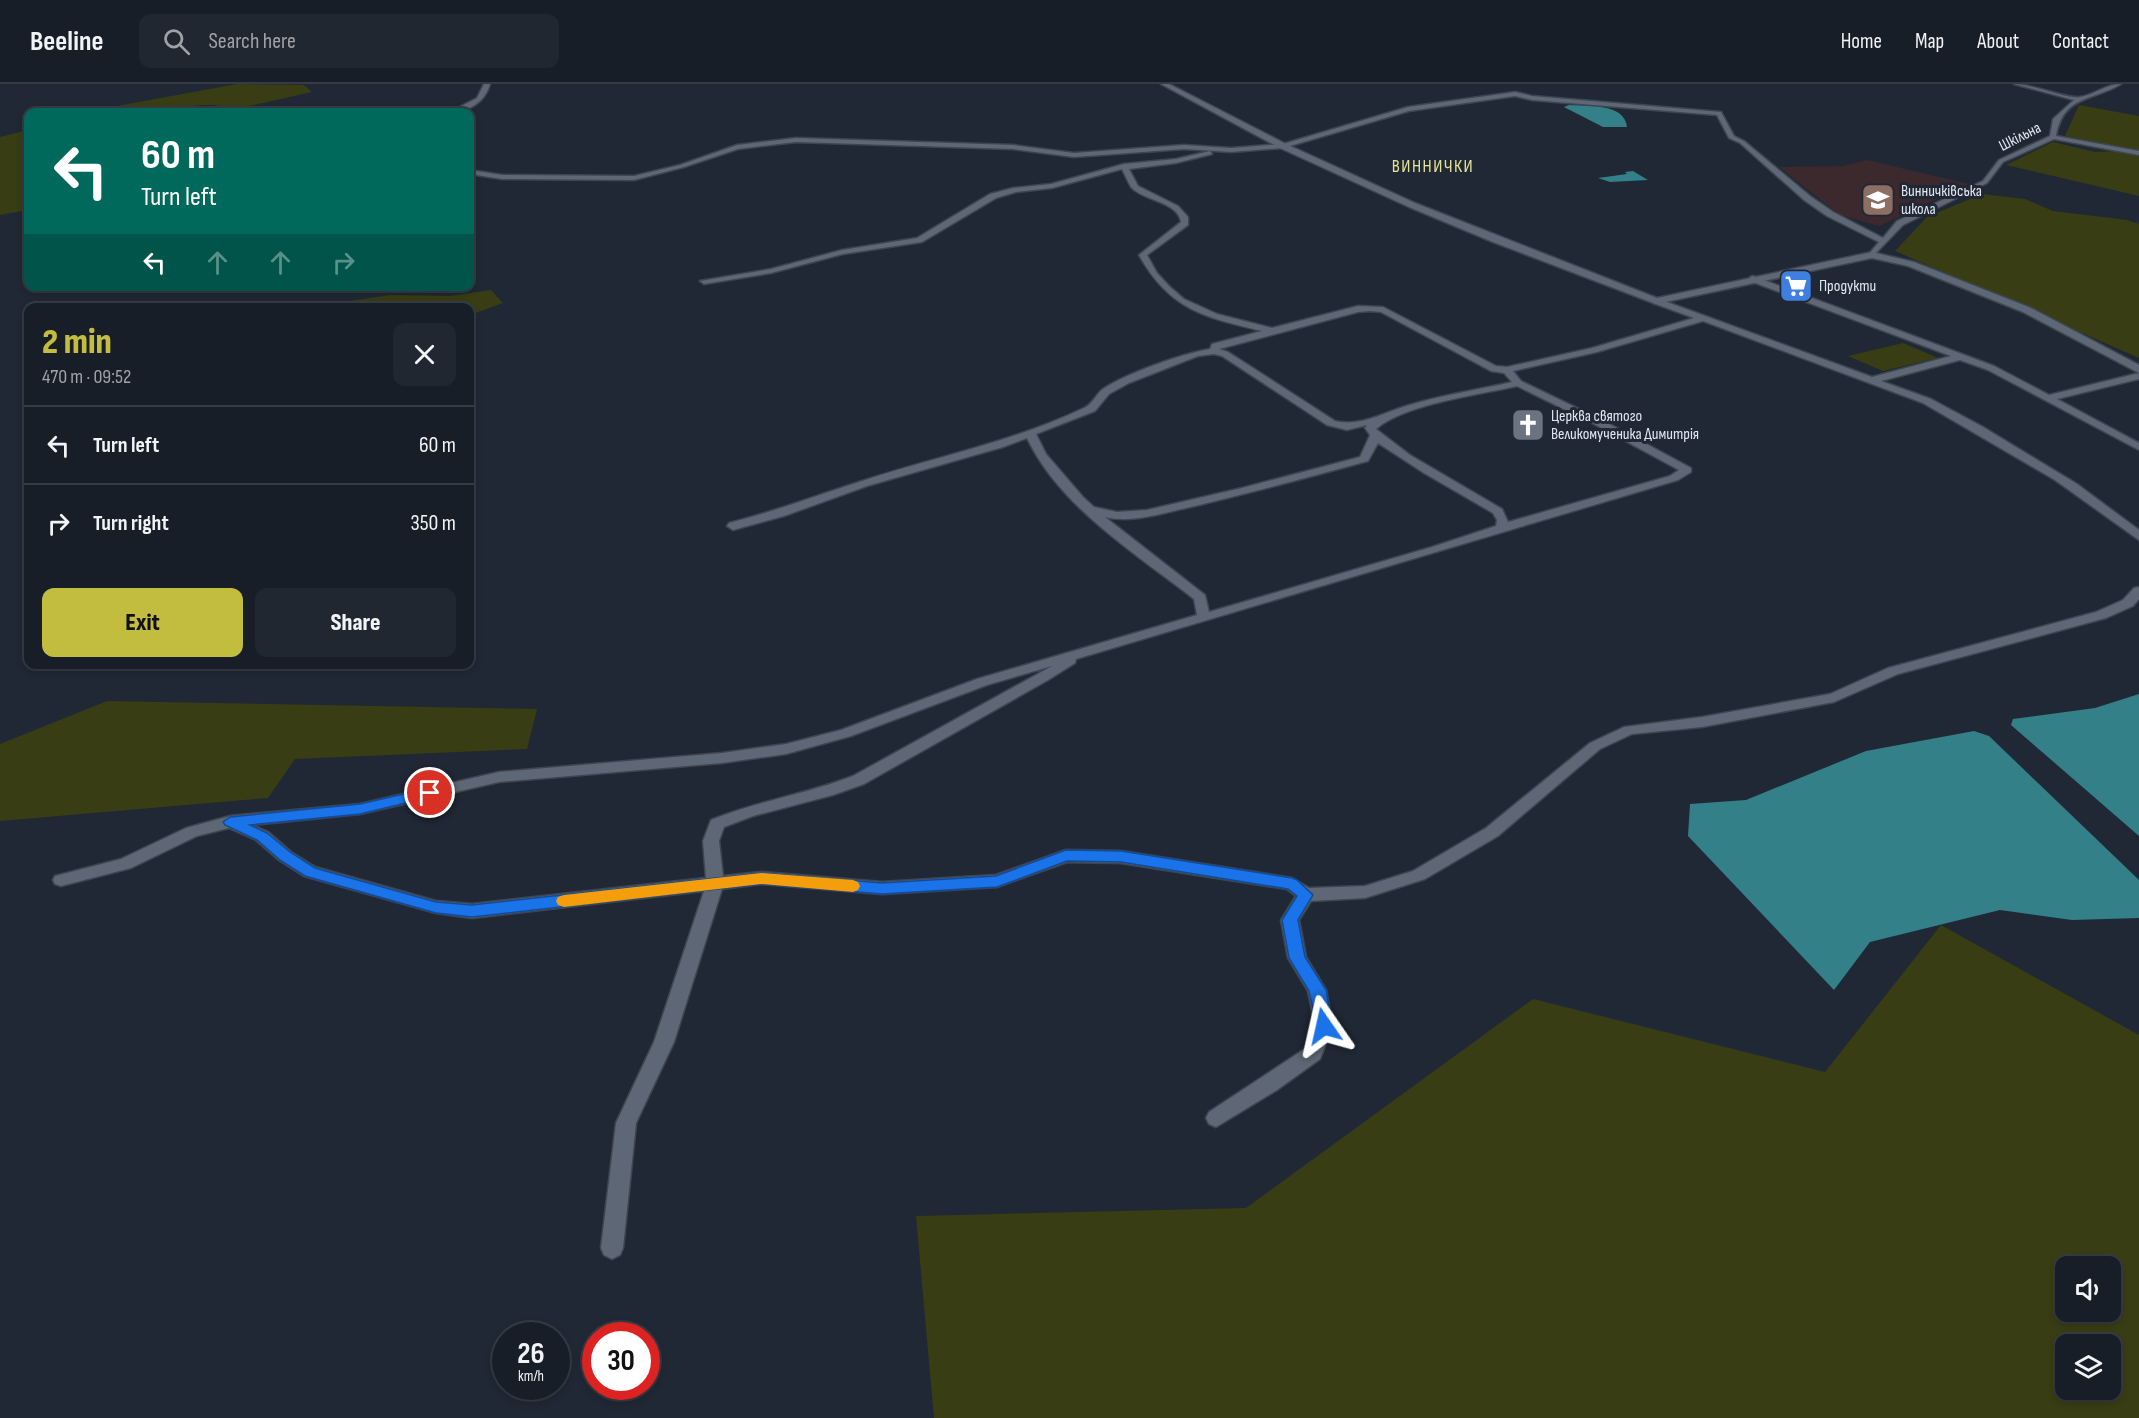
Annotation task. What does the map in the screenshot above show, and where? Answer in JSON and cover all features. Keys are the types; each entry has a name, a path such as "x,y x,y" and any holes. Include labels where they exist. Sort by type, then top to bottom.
{"street":[{"path":"462,108 479,100 486,93 487,84"},
{"path":"1164,84 1284,146 1475,231 1656,301 1927,401 1965,420 2101,504 2139,536"},
{"path":"2017,84 2078,99"},
{"name":"Шкільна","path":"1872,255 1900,223 1985,182 2001,161 2053,137 2056,118 2078,99 2118,84"},
{"path":"704,281 771,271 842,252 919,240 993,196 1016,190 1052,186 1124,166 1176,161 1231,150 1284,146 1408,109 1504,94 1719,113 1731,137 1742,142 1807,198 1830,214 1884,242"},
{"path":"2053,137 2139,153"},
{"path":"474,173 502,177 634,178 682,166 737,147 796,140 1013,147 1074,154 1184,147 1231,150"},
{"path":"1124,166 1135,187 1175,208 1184,217 1185,223 1143,255 1161,285 1176,299 1203,313 1275,332"},
{"path":"1656,301 1872,255 1911,264 2027,310 2139,370"},
{"path":"1753,279 1991,368 2139,447"},
{"path":"1214,351 1215,346 1370,308 1383,310 1494,369 1507,370 1594,350 1704,318"},
{"path":"733,526 780,514 863,484 999,445 1091,409 1105,392 1126,381 1196,354 1214,351 1226,354 1331,423 1355,427 1410,408 1518,383"},
{"path":"1873,380 1960,357"},
{"path":"61,880 125,864 192,832 230,822 360,809 499,777 722,758 786,749 846,733 982,682 1436,550 1501,528 1674,477 1687,470 1598,422 1518,383 1507,370"},
{"path":"2048,398 2139,376"},
{"path":"1381,419 1370,428 1375,436 1406,458 1498,511 1503,520 1501,528"},
{"path":"1030,433 1035,448 1052,472 1092,510 1200,598 1204,617"},
{"path":"1092,510 1117,516 1147,513 1244,491 1364,459 1370,451 1375,436"},
{"path":"230,822 262,836 285,856 310,872 436,908 472,911 761,878 882,888 997,881 1066,856 1121,857 1292,884 1306,895 1365,892 1419,875 1492,832 1595,746 1629,730 1702,722 1834,698 1893,671 2101,615 2128,603 2139,591"},
{"path":"612,1248 626,1123 664,1042 703,926 715,883 711,841 717,824 743,812 781,804 855,780 908,755 958,724 1047,677 1080,654"},
{"path":"1216,1118 1270,1084 1313,1053 1324,1026 1317,990 1297,958 1290,920 1306,895"}],"shaded area":[{"name":"Винничківська школа","path":"1867,160 1969,184 1879,226 1840,215 1779,167 1843,166"}],"green space":[{"path":"237,84 304,85 312,92 240,108 203,105 181,108 106,108"},
{"path":"2079,105 2139,116 2139,151 2065,136"},
{"path":"24,131 24,211 0,215 0,137"},
{"path":"2053,142 2095,152 2119,151 2139,155 2139,196 2006,165"},
{"path":"1982,194 2025,199 2053,211 2127,220 2139,224 2139,358 1895,251 1927,217"},
{"path":"491,290 503,303 474,314 474,303 337,303 390,295 450,296"},
{"path":"1903,343 1938,358 1883,371 1848,356"},
{"path":"107,701 537,709 527,749 295,759 268,798 0,821 0,744"},
{"path":"1941,925 2139,1035 2139,1418 934,1418 916,1216 1246,1208 1533,999 1825,1072"}],"water":[{"path":"1569,105 1604,107 1613,110 1625,119 1627,127 1603,127 1564,107"},
{"path":"1633,171 1648,180 1610,182 1598,178 1627,174 1625,172"},
{"path":"2139,694 2139,836 2011,725 2013,719 2095,708"},
{"path":"1974,731 1989,736 2139,880 2139,918 2072,920 2000,910 1870,942 1834,990 1688,836 1690,804 1746,800 1866,751"}],"slow traffic":[{"path":"564,901 761,878 853,886"}],"place":[{"name":"Винничківська школа","path":"1878,200"},
{"name":"Продукти","path":"1796,286"},
{"name":"Церква святого Великомученика Димитрія","path":"1528,425"}],"district":[{"name":"ВИННИЧКИ","path":"1433,166"}],"route":[{"path":"430,793 360,809 230,822 262,836 285,856 310,872 354,882 436,908 472,911 761,878 882,888 997,881 1066,856 1121,857 1292,884 1306,895 1290,920 1297,958 1317,990 1324,1026"}]}
